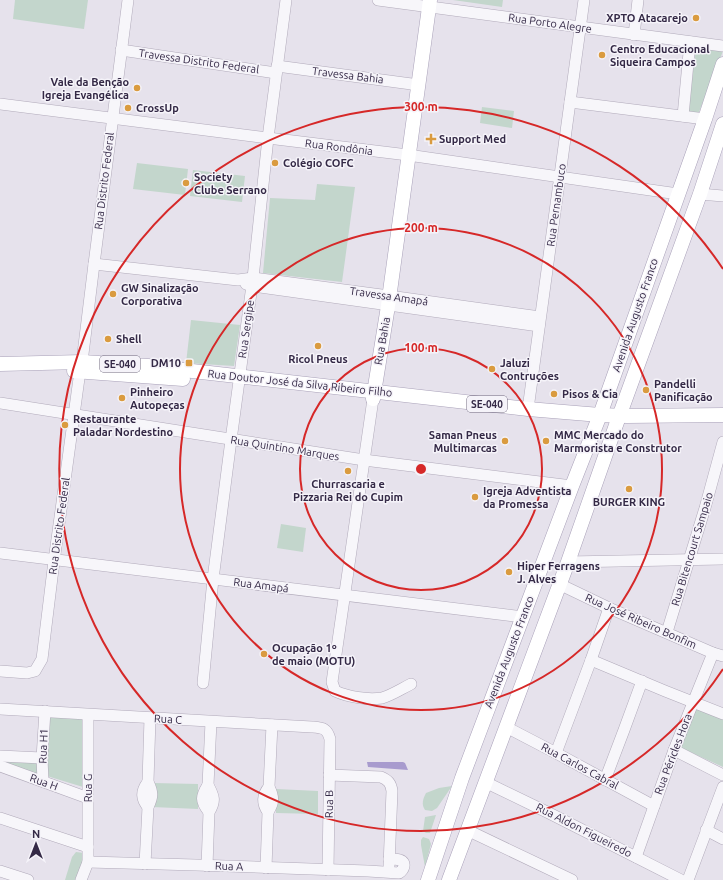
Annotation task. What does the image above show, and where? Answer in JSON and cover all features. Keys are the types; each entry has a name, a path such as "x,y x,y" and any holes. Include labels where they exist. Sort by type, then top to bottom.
{"main road":[{"name":"Rua Bahia","path":"373,395 388,301 429,4"},
{"name":"Avenida Augusto Franco","path":"428,880 462,778 598,419 705,119 723,64"},
{"name":"Avenida Augusto Franco","path":"449,880 568,562 700,194 723,124"},
{"name":"Rua Doutor José da Silva Ribeiro Filho","path":"0,364 81,366 163,378 239,381 528,409 598,419"},
{"name":"Rua Doutor José da Silva Ribeiro Filho","path":"0,373 55,371 81,366"},
{"name":"Rua Doutor José da Silva Ribeiro Filho","path":"373,395 452,409 598,419"},
{"name":"SE-040","path":"618,420 723,415"},
{"name":"SE-040","path":"598,419 723,424"}],"street":[{"name":"Rua Distrito Federal","path":"0,671 27,673 35,671 42,659 128,0"},
{"name":"Rua Sergipe","path":"202,682 213,579 253,282 268,138 286,0"},
{"name":"Rua Porto Alegre","path":"378,0 429,4 580,28 723,46"},
{"name":"Rua Pernambuco","path":"528,409 584,0"},
{"path":"634,34 638,0"},
{"path":"682,116 690,42"},
{"name":"Travessa Distrito Federal","path":"121,50 277,69"},
{"name":"Travessa Bahia","path":"277,69 419,84"},
{"path":"570,102 705,119"},
{"name":"Rua Rondônia","path":"0,104 408,155 678,194"},
{"path":"700,194 723,196"},
{"name":"Travessa Amapá","path":"94,264 238,280 540,321"},
{"name":"Rua Bahia","path":"373,395 332,682 335,691 341,694 373,698 382,698 393,694 410,684"},
{"name":"Rua Quintino Marques","path":"0,403 364,460 572,486"},
{"name":"Rua Bitencourt Sampaio","path":"667,632 705,508 723,442"},
{"name":"Rua Amapá","path":"0,554 522,617"},
{"path":"568,562 723,559"},
{"name":"Rua José Ribeiro Bonfim","path":"559,584 609,608 718,654"},
{"path":"556,753 609,608"},
{"name":"Rua Péricles Hora","path":"636,857 674,750 693,702 718,654"},
{"path":"591,660 723,714"},
{"path":"605,780 642,681"},
{"name":"Rua C","path":"0,709 320,728 328,733 330,739"},
{"name":"Rua H1","path":"43,781 42,758 45,712"},
{"name":"Rua G","path":"88,715 88,862"},
{"path":"145,864 148,807 152,796 152,790 148,782 150,718"},
{"path":"207,866 209,812 213,806 214,798 208,785 211,722"},
{"path":"266,868 268,812 273,803 269,787 272,725"},
{"name":"Rua Carlos Cabral","path":"506,727 654,806"},
{"name":"Rua B","path":"328,870 330,739"},
{"path":"674,750 723,775"},
{"name":"Rua H","path":"0,756 42,758"},
{"name":"Rua H","path":"0,766 88,798"},
{"name":"Rua A","path":"88,862 196,864 207,866 389,872 392,791 390,783 388,780 381,777 329,775"},
{"name":"Rua Aldon Figueiredo","path":"485,782 681,880"},
{"path":"688,880 723,787"},
{"path":"0,818 88,846"},
{"path":"467,830 572,880"},
{"path":"706,830 723,839"},
{"path":"81,880 88,862"},
{"path":"0,871 28,880"}],"green space":[{"path":"15,0 88,0 84,29 13,19"},
{"path":"453,0 503,0 502,7"},
{"path":"696,48 723,51 699,112 690,113 688,110"},
{"path":"482,107 514,111 512,128 480,123"},
{"path":"137,163 188,169 185,195 133,189"},
{"path":"193,170 245,176 242,202 190,196"},
{"path":"317,184 355,187 342,282 263,273 270,198 315,200"},
{"path":"191,320 240,325 234,366 186,363"},
{"path":"281,524 306,528 303,552 277,548"},
{"path":"697,706 723,716 723,767 679,747"},
{"path":"47,715 84,718 83,787 47,776"},
{"path":"39,759 38,774 0,762"},
{"path":"153,783 198,784 198,809 152,807"},
{"path":"452,786 437,808 432,811 425,810 423,802 426,793 439,788"},
{"path":"276,789 318,791 318,814 276,813"},
{"path":"436,815 430,833 423,831 425,817"},
{"path":"423,837 429,839 431,844 425,867 421,845 421,840"},
{"path":"76,852 84,853 85,859 78,880 65,880 72,857"}],"shaded area":[{"path":"367,762 403,762 408,770 368,767"}],"place":[{"name":"XPTO Atacarejo","path":"696,18"},
{"name":"Centro Educacional Siqueira Campos","path":"602,55"},
{"name":"Vale da Benção Igreja Evangélica","path":"137,88"},
{"name":"CrossUp","path":"128,108"},
{"name":"Support Med","path":"431,139"},
{"name":"Colégio COFC","path":"275,163"},
{"name":"Society Clube Serrano","path":"186,183"},
{"name":"GW Sinalização Corporativa","path":"113,294"},
{"name":"Shell","path":"108,339"},
{"name":"Ricol Pneus","path":"318,346"},
{"name":"DM10","path":"189,363"},
{"name":"Jaluzi Contruções","path":"492,369"},
{"name":"Pandelli Panificação","path":"646,390"},
{"name":"Pisos & Cia","path":"554,394"},
{"name":"Pinheiro Autopeças","path":"122,398"},
{"name":"Restaurante Paladar Nordestino","path":"65,425"},
{"name":"Saman Pneus Multimarcas","path":"505,441"},
{"name":"MMC Mercado do Marmorista e Construtor","path":"546,441"},
{"name":"Churrascaria e Pizzaria Rei do Cupim","path":"348,471"},
{"name":"BURGER KING","path":"629,489"},
{"name":"Igreja Adventista da Promessa","path":"475,497"},
{"name":"Hiper Ferragens J. Alves","path":"509,572"},
{"name":"Ocupação 1º de maio (MOTU)","path":"264,654"}]}
